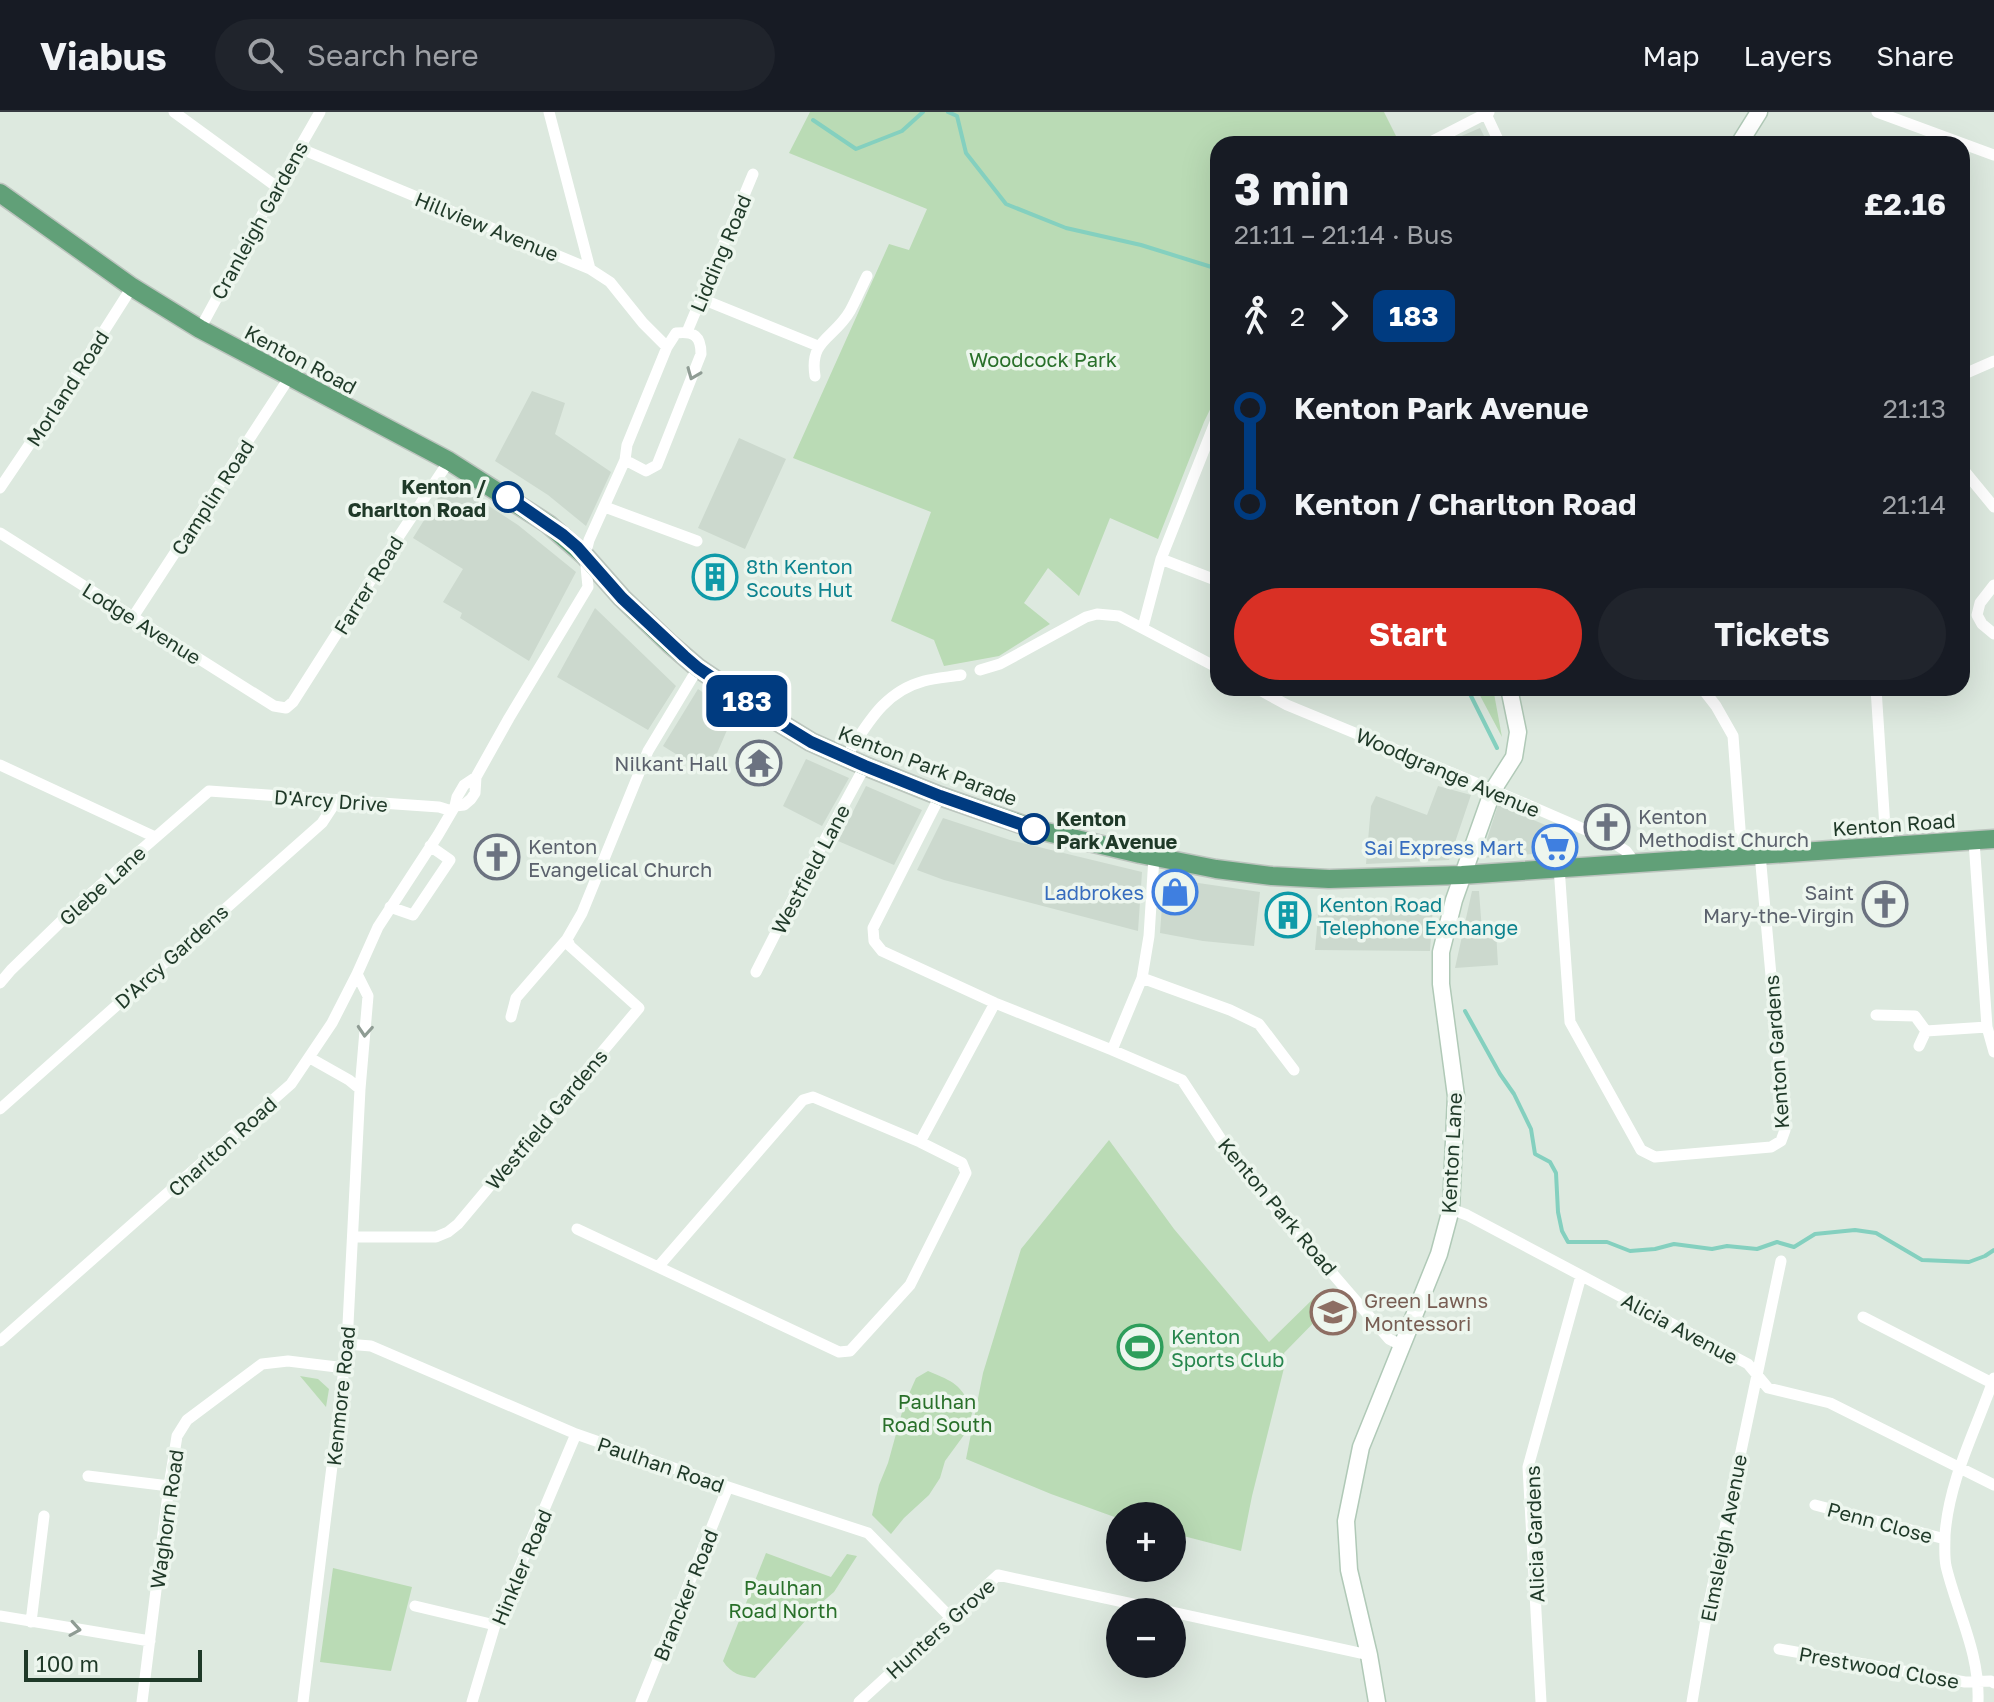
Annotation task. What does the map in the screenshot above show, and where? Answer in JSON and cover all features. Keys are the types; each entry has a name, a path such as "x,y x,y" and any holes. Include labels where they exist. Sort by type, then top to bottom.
{"main road":[{"name":"Kenton Road","path":"0,193 132,287 289,378 449,461 548,524 585,556"},
{"name":"Kenton Park Parade","path":"585,556 622,598 698,668 811,742 940,796 1038,830 1216,869 1287,877 1371,879 1462,875"},
{"name":"Kenton Road","path":"1462,875 1994,839"}],"street":[{"path":"174,112 277,187"},
{"name":"Cranleigh Gardens","path":"200,329 320,112"},
{"path":"549,112 590,269"},
{"path":"1744,136 1759,112"},
{"path":"1877,112 1942,136"},
{"path":"1442,136 1487,113 1497,136"},
{"path":"1970,146 1994,155"},
{"name":"Hillview Avenue","path":"299,148 590,269 610,282 667,347"},
{"name":"Lidding Road","path":"625,460 627,445 667,347 682,332 702,299 753,174"},
{"path":"815,376 813,364 818,346 838,328 867,276"},
{"name":"Morland Road","path":"0,488 132,287"},
{"path":"702,299 818,346"},
{"path":"625,460 646,471 657,465 701,354 697,337 682,332 654,332"},
{"path":"1970,372 1994,361"},
{"name":"Camplin Road","path":"133,617 289,378"},
{"path":"1143,627 1161,559 1210,435"},
{"name":"Charlton Road","path":"0,1341 291,1084 310,1058 332,1023 378,927 454,809 464,785 476,777 588,587 585,556 589,540 625,460"},
{"name":"Farrer Road","path":"286,708 293,702 449,461"},
{"path":"1970,478 1994,507"},
{"path":"605,507 697,541"},
{"name":"Lodge Avenue","path":"0,533 274,706 286,708"},
{"path":"1161,559 1210,578"},
{"path":"1994,585 1980,603 1977,615 1994,634"},
{"path":"980,670 1000,664 1097,614 1119,616 1210,664"},
{"path":"511,1017 516,998 567,939 582,913 648,751 698,668"},
{"path":"845,758 885,702 924,681 961,675"},
{"name":"Woodgrange Avenue","path":"1271,696 1609,840 1626,851 1635,863"},
{"name":"Kenton Lane","path":"1377,1702 1349,1570 1346,1521 1361,1447 1439,1254 1451,1209 1456,1096 1441,984 1441,952 1462,875 1493,790 1514,757 1518,732 1511,696"},
{"name":"Kenton Gardens","path":"1559,867 1570,1022 1641,1150 1655,1157 1771,1147 1781,1141 1785,1130 1751,854 1733,736 1708,696"},
{"path":"1877,696 1885,828 1891,846"},
{"path":"0,765 155,837"},
{"name":"Westfield Lane","path":"756,972 865,766"},
{"name":"Glebe Lane","path":"0,983 5,967 209,791"},
{"name":"D'Arcy Drive","path":"209,791 454,809"},
{"path":"940,796 873,928 874,941 882,951 995,1003 1112,1050 1142,978 1149,936 1154,857"},
{"name":"D'Arcy Gardens","path":"0,1109 322,823 337,800"},
{"path":"1974,841 1987,1027 1994,1052"},
{"path":"390,907 413,915 450,860 430,846"},
{"name":"Westfield Gardens","path":"353,1237 436,1237 458,1224 639,1008 570,946 567,939"},
{"name":"Kenmore Road","path":"303,1702 347,1344 368,996 357,974"},
{"path":"1142,978 1230,1010 1259,1024 1294,1070"},
{"path":"920,1142 995,1003"},
{"path":"1876,1015 1915,1016 1926,1031"},
{"path":"1926,1031 1987,1027"},
{"path":"1919,1046 1926,1031"},
{"name":"Kenton Park Road","path":"1112,1050 1182,1080 1236,1162 1389,1339 1401,1345"},
{"path":"310,1058 360,1089"},
{"path":"577,1229 839,1352 850,1351 910,1285 966,1173 962,1163 920,1142 813,1097 803,1100 658,1267"},
{"name":"Alicia Avenue","path":"1451,1209 1748,1364 1768,1388 1830,1403 1994,1485"},
{"name":"Elmsleigh Avenue","path":"1692,1702 1707,1613 1781,1261"},
{"name":"Alicia Gardens","path":"1541,1702 1528,1467 1581,1276"},
{"path":"1863,1317 1993,1381 1959,1467 1947,1511 1945,1539 1945,1563 1973,1650 1979,1682 1978,1702"},
{"name":"Paulhan Road","path":"347,1344 371,1346 576,1434 868,1533 950,1617"},
{"name":"Waghorn Road","path":"142,1702 177,1436 187,1420 262,1364 288,1361 345,1368"},
{"name":"Hinkler Road","path":"472,1702 495,1625 576,1434"},
{"path":"88,1476 169,1486"},
{"name":"Brancker Road","path":"641,1702 728,1487"},
{"name":"Penn Close","path":"1815,1505 1945,1539"},
{"path":"31,1622 44,1516"},
{"name":"Hunters Grove","path":"859,1702 998,1575 1106,1598"},
{"path":"415,1606 495,1625"},
{"name":"Hunters Grove","path":"1186,1615 1369,1655"},
{"path":"0,1616 150,1641"},
{"name":"Prestwood Close","path":"1779,1649 1965,1682 1994,1683"}],"shaded area":[{"path":"1480,128 1484,136 1462,136"},
{"path":"532,391 565,403 555,434 611,472 586,526 548,495 495,461"},
{"path":"739,438 786,459 745,549 698,528"},
{"path":"449,480 518,525 576,572 529,661 460,618 462,613 443,602 463,569 413,538"},
{"path":"595,608 676,686 648,730 557,677"},
{"path":"698,689 734,714 708,774 663,746"},
{"path":"806,759 849,778 822,826 783,806"},
{"path":"866,786 922,810 894,865 838,841"},
{"path":"1438,786 1471,795 1449,860 1366,864 1371,806 1376,796 1427,815"},
{"path":"1498,805 1562,832 1559,852 1481,858"},
{"path":"943,818 1010,840 1142,872 1138,931 944,880 917,870"},
{"path":"1164,878 1260,892 1254,946 1160,933"},
{"path":"1472,891 1479,891 1482,931 1496,931 1498,965 1455,968"},
{"path":"1319,906 1433,906 1430,951 1315,950"}],"green space":[{"name":"Woodcock Park","path":"810,112 1384,112 1396,136 1210,136 1210,410 1158,539 1110,518 1079,596 1048,568 1024,603 1050,624 999,656 944,666 934,640 891,621 931,512 793,458 889,244 909,250 927,209 789,153"},
{"path":"1480,696 1494,696 1502,737"},
{"name":"Kenton Sports Club","path":"1109,1140 1174,1229 1269,1342 1317,1295 1329,1307 1284,1353 1286,1360 1241,1551 1186,1537 1186,1502 1106,1502 1106,1514 966,1459 983,1373 1021,1249"},
{"name":"Paulhan Road South","path":"928,1371 956,1385 973,1411 964,1435 945,1461 940,1478 929,1495 891,1534 872,1515 904,1405 916,1378"},
{"path":"300,1376 318,1379 329,1389 326,1407"},
{"name":"Paulhan Road North","path":"766,1553 831,1577 847,1554 857,1556 834,1592 755,1678 737,1674 723,1661"},
{"path":"333,1568 412,1587 391,1671 320,1662"}],"waterway":[{"path":"813,120 856,149 902,131 923,112"},
{"path":"948,112 957,116 966,153 1006,204 1066,228 1141,245 1210,267"},
{"path":"1471,696 1497,748"},
{"path":"1465,1011 1514,1094 1531,1129 1535,1154 1550,1162 1556,1173 1558,1212 1568,1242 1607,1242 1630,1251 1674,1244 1712,1249 1727,1246 1757,1249 1777,1242 1794,1247 1815,1234 1855,1230 1876,1233 1922,1260 1969,1262 1994,1250"}],"bus line":[{"name":"183","path":"508,497 577,547 622,598 698,668 775,720 811,742 865,766 1034,829"}],"place":[{"name":"Kenton / Charlton Road","path":"508,497"},
{"name":"8th Kenton Scouts Hut","path":"715,577"},
{"name":"Nilkant Hall","path":"759,763"},
{"name":"Kenton Methodist Church","path":"1607,827"},
{"name":"Kenton Park Avenue","path":"1034,829"},
{"name":"Sai Express Mart","path":"1555,847"},
{"name":"Kenton Evangelical Church","path":"497,857"},
{"name":"Ladbrokes","path":"1175,892"},
{"name":"Saint Mary-the-Virgin","path":"1885,904"},
{"name":"Kenton Road Telephone Exchange","path":"1288,915"},
{"name":"Green Lawns Montessori","path":"1333,1312"},
{"name":"Kenton Sports Club","path":"1140,1347"}]}
